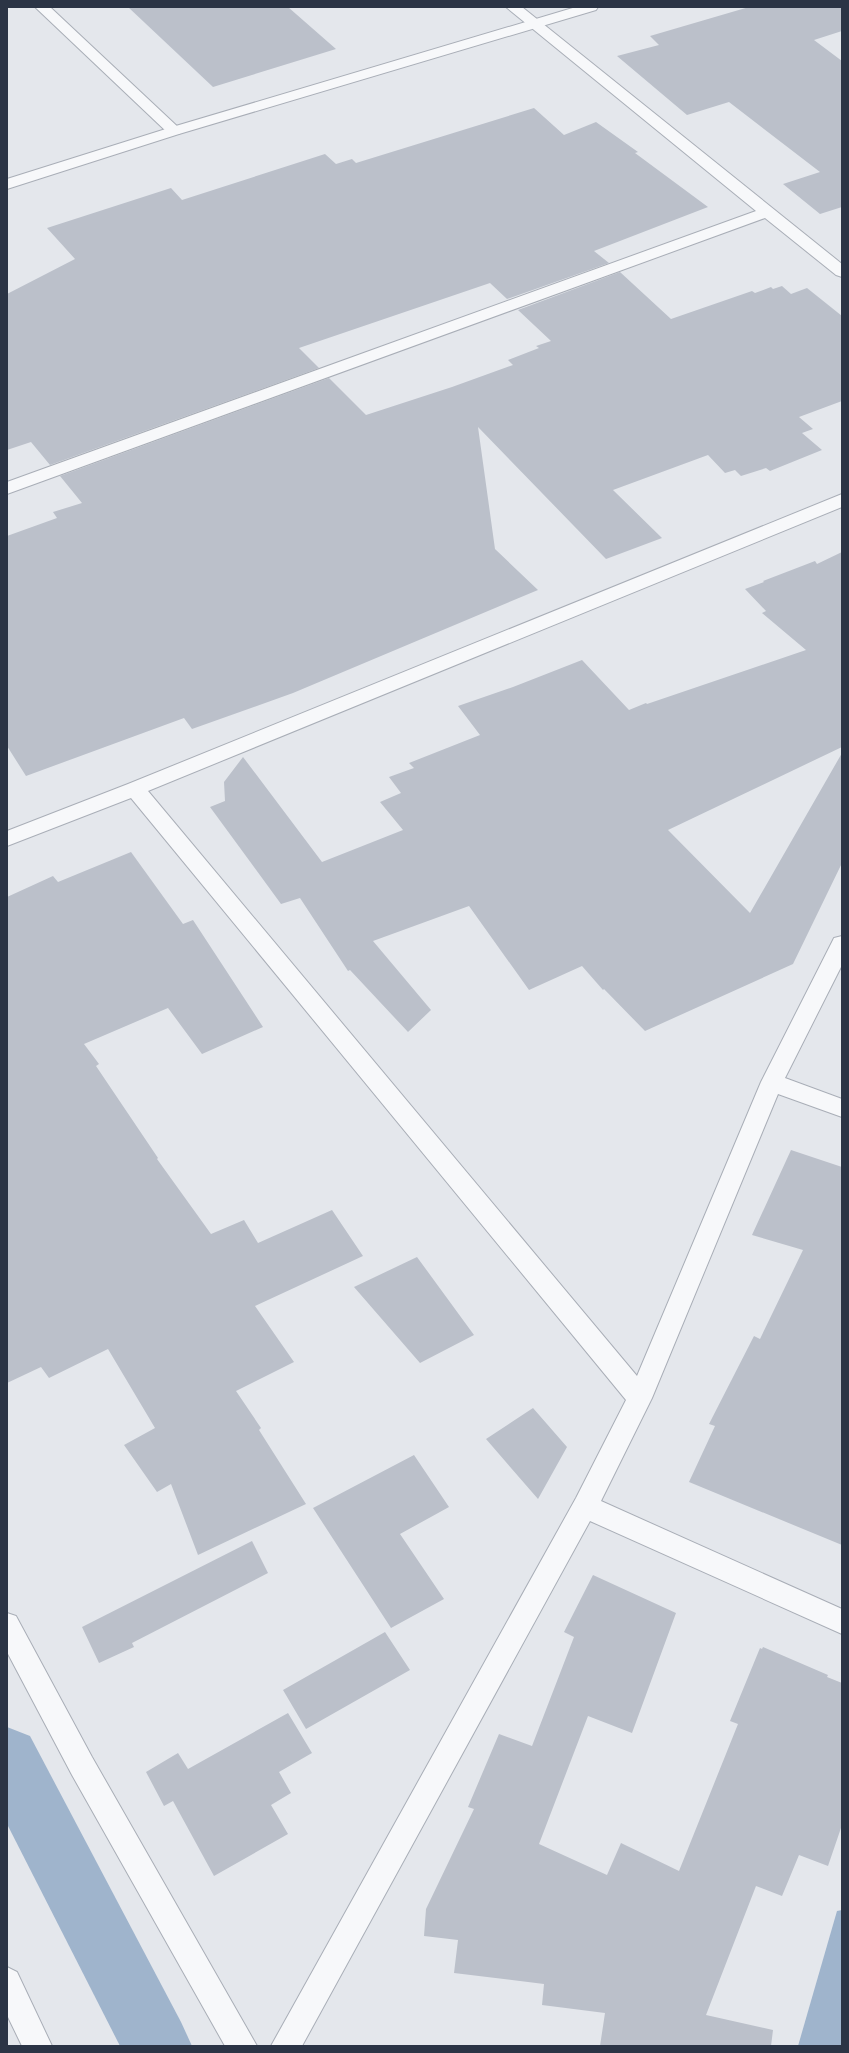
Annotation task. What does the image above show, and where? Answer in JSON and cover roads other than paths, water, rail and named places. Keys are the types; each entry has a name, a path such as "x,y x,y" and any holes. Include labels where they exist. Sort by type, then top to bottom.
{"street":[{"path":"42,7 174,131"},
{"path":"513,7 842,272"},
{"path":"7,184 174,131 591,7"},
{"path":"7,488 767,212"},
{"path":"7,839 135,789 842,500"},
{"path":"135,789 640,1398"},
{"path":"286,2046 585,1506 640,1398 772,1082 842,944"},
{"path":"772,1082 842,1108"},
{"path":"585,1506 842,1622"},
{"path":"7,1625 82,1766 242,2046"},
{"path":"7,1982 38,2046"}],"water":[{"path":"842,1910 842,2046 798,2046 837,1911"}],"waterway":[{"path":"7,1758 157,2046"}]}
